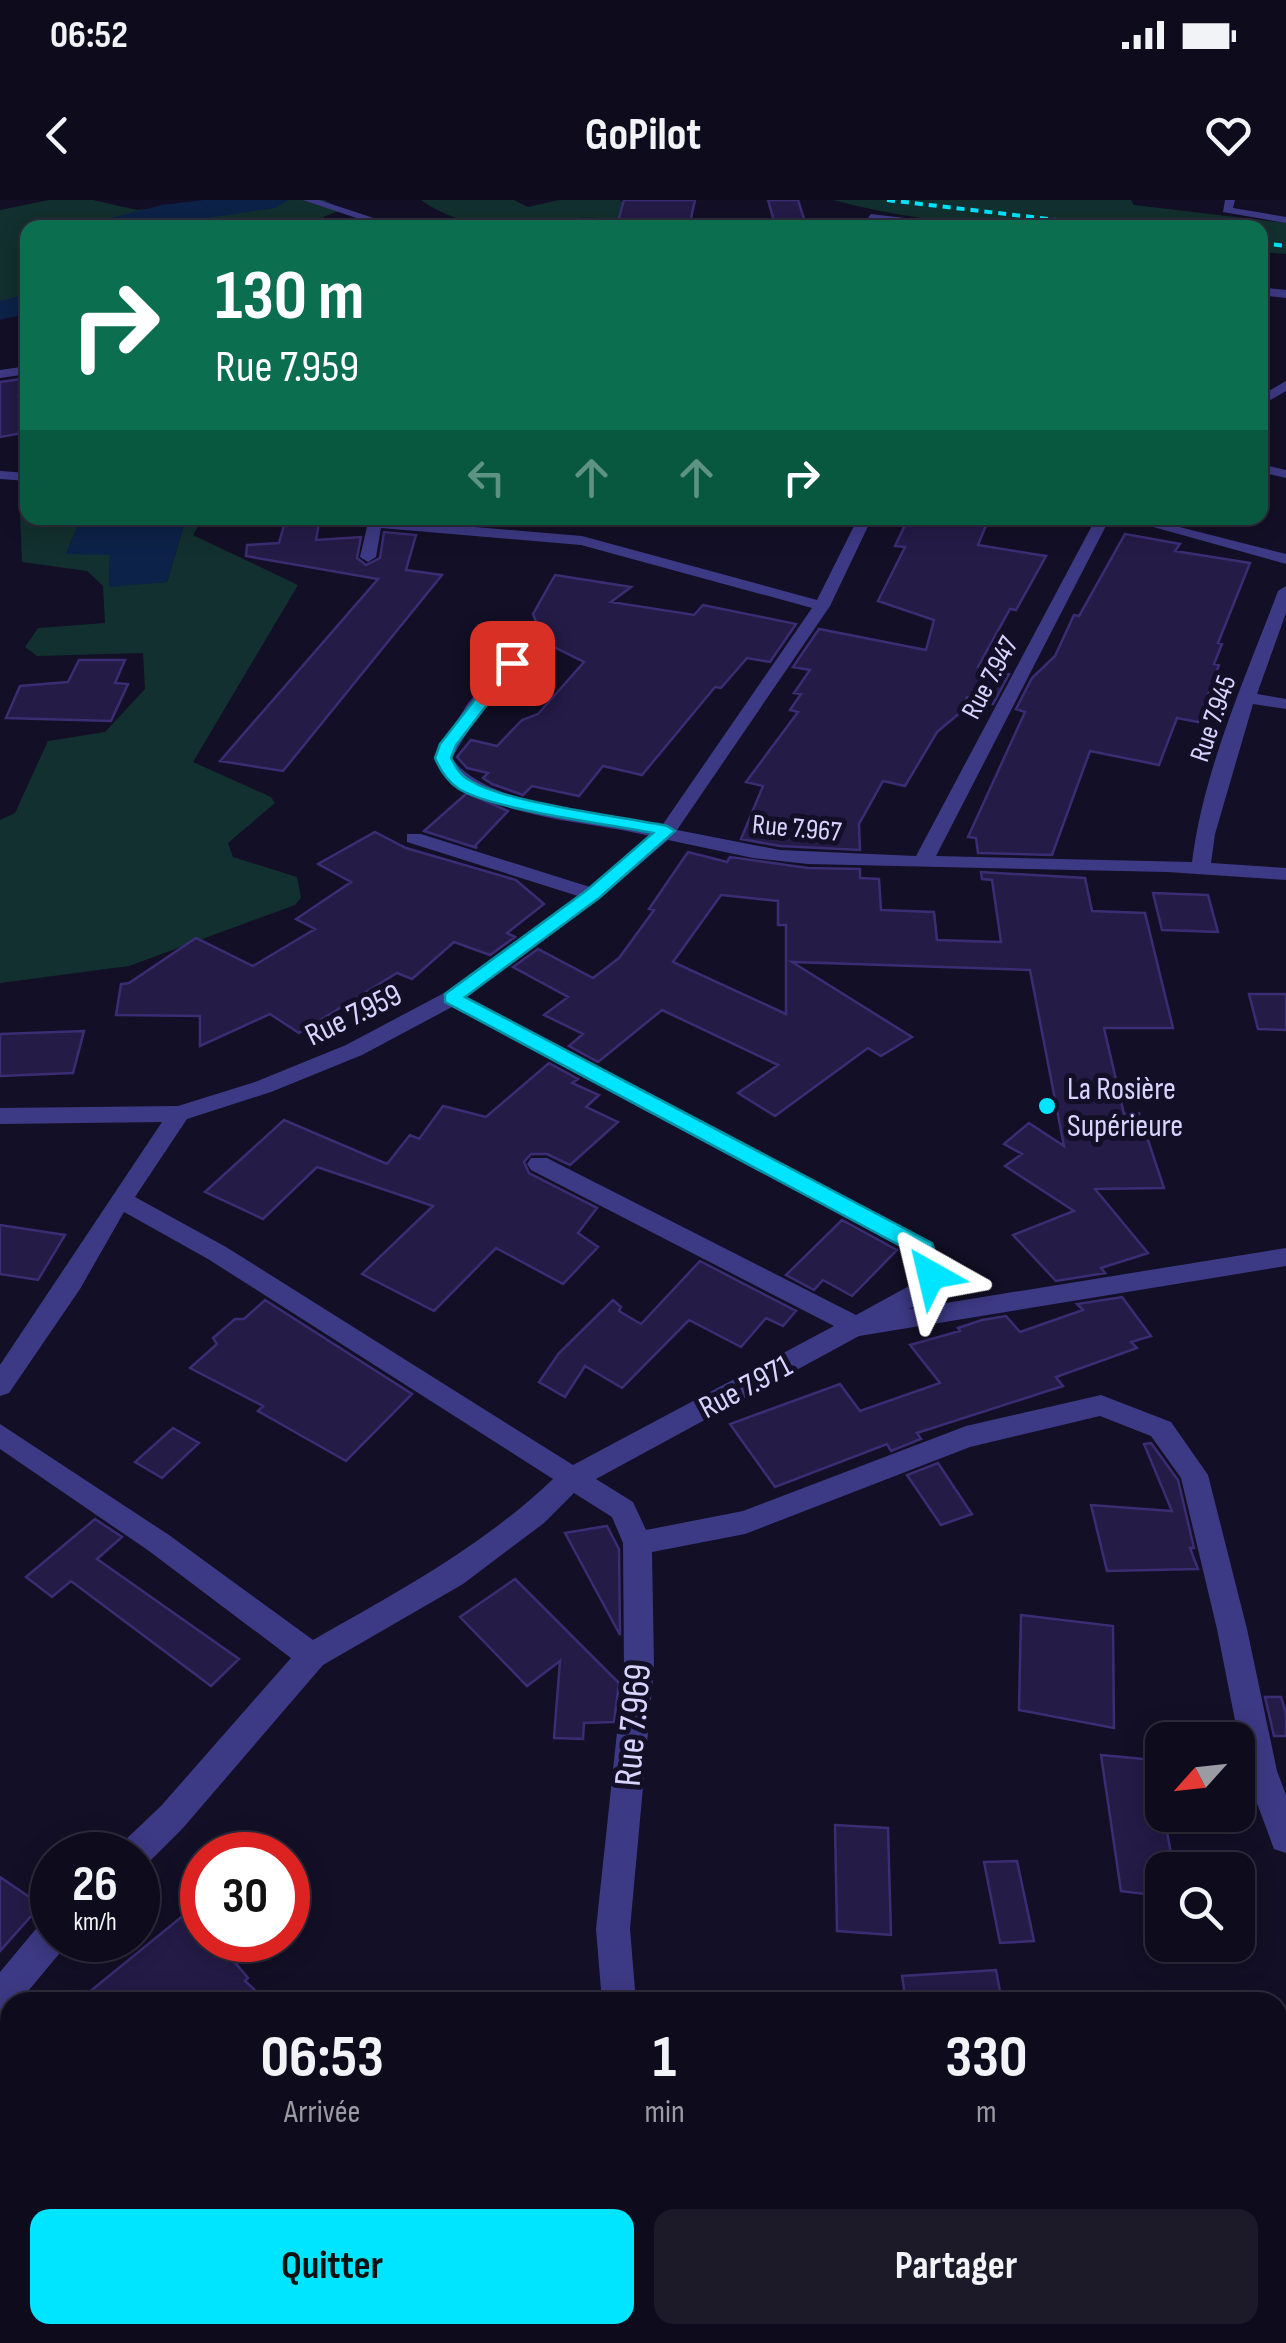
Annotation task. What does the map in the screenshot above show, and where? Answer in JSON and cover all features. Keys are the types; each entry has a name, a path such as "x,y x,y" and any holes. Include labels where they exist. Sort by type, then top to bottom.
{"street":[{"path":"308,200 373,220"},
{"path":"1230,200 1226,210 1286,220"},
{"path":"368,556 374,525"},
{"path":"422,525 582,542 822,606"},
{"name":"Rue 7.959","path":"0,1116 180,1114 263,1087 354,1050 452,998 593,894 667,831 822,606 862,525"},
{"name":"Rue 7.947","path":"923,862 1100,525"},
{"path":"1156,525 1286,558"},
{"name":"Rue 7.945","path":"1201,866 1205,834 1286,591"},
{"name":"Rue 7.967","path":"512,663 448,744 443,758 449,771 466,786 498,797 667,831 718,847 773,854 923,862 1201,866 1286,874"},
{"path":"1248,698 1286,704"},
{"path":"414,838 593,894"},
{"name":"Rue 7.971","path":"157,1832 312,1656 453,1575 534,1515 571,1479 918,1293 931,1275 924,1249 452,998"},
{"path":"0,1386 71,1283 94,1238 180,1114"},
{"path":"538,1164 858,1327 1286,1257"},
{"path":"121,1200 217,1254 623,1510 637,1543 744,1522 966,1437 1102,1405 1161,1428 1194,1476 1232,1629 1261,1772 1286,1838"},
{"path":"0,1435 159,1543 312,1656"},
{"name":"Rue 7.969","path":"619,1992 613,1929 639,1667 637,1543"},
{"path":"6,1992 31,1962"}],"green space":[{"path":"49,200 93,200 137,210 238,200 324,200 342,210 323,217 326,220 20,220 20,313 0,317 0,210"},
{"path":"421,200 514,200 528,207 559,200 620,200 633,215 465,220"},
{"path":"833,200 1131,200 1134,205 1261,220 938,220"},
{"path":"1268,221 1286,223 1286,254 1268,253"},
{"path":"20,525 78,525 66,554 110,554 109,586 167,582 184,525 199,525 193,535 298,585 193,762 271,797 275,803 228,843 233,857 297,877 301,898 295,905 129,966 0,983 0,820 15,813 48,741 105,732 145,689 143,653 37,656 25,647 38,628 105,623 103,586 87,571 22,562"}],"water":[{"path":"78,525 184,525 167,582 109,587 110,555 66,554"}],"building":[{"path":"624,200 695,200 691,220 618,220"},
{"path":"768,200 798,200 804,220 774,220"},
{"path":"20,379 20,433 0,437 0,382"},
{"path":"284,525 319,525 316,540 361,537 357,558 366,565 380,558 384,532 416,535 406,570 442,575 283,771 220,761 378,579 246,556 247,545 279,543"},
{"path":"905,525 986,525 978,545 1046,556 1016,610 1010,609 978,667 1009,674 993,704 967,697 962,711 937,732 905,786 883,781 859,824 860,850 780,846 741,839 763,786 746,782 798,712 790,710 801,694 794,693 810,670 793,667 819,629 926,650 934,620 878,601 905,547 895,546"},
{"path":"1125,534 1180,544 1175,551 1250,563 1218,643 1222,644 1214,664 1219,665 1198,722 1177,718 1159,765 1090,751 1052,855 978,853 976,838 968,837 1025,712 1016,709 1032,678 1055,656 1074,615 1079,616"},
{"path":"555,575 631,587 611,602 694,615 703,605 796,624 770,662 747,658 721,688 715,687 642,775 603,766 579,796 532,786 523,795 492,784 483,778 488,773 467,768 457,757 471,740 497,746 522,720 538,714 584,662 544,642 533,614"},
{"path":"79,660 125,660 115,683 128,684 111,721 6,718 20,686 68,682"},
{"path":"467,793 508,811 477,848 424,831"},
{"path":"375,832 406,848 516,880 544,904 507,933 515,937 490,955 454,942 412,979 397,973 299,1033 270,1014 200,1046 200,1016 116,1015 121,984 129,983 196,938 253,966 315,929 296,919 351,882 318,864"},
{"path":"688,852 727,862 730,857 808,868 860,869 860,878 879,879 881,910 934,912 937,940 1001,942 992,880 982,879 981,872 1085,878 1092,911 1145,913 1173,1028 1104,1028 1124,1114 1139,1113 1164,1188 1095,1189 1148,1253 1101,1268 1105,1273 1056,1281 1013,1235 1074,1211 1005,1166 1022,1154 1004,1144 1029,1123 1064,1146 1030,970 792,962 912,1037 881,1056 868,1048 775,1116 738,1093 778,1065 662,1010 598,1062 569,1046 583,1034 544,1015 568,997 513,967 538,949 593,978 619,958 654,910 649,909","holes":["721,895 778,901 778,925 786,925 786,1014 673,962"]},
{"path":"1153,893 1208,895 1218,932 1162,930"},
{"path":"1249,994 1286,994 1286,1030 1258,1029"},
{"path":"84,1031 73,1073 0,1076 0,1034"},
{"path":"549,1063 578,1079 572,1083 599,1095 586,1107 618,1122 570,1165 547,1154 531,1154 524,1162 529,1173 597,1208 578,1233 598,1247 563,1284 496,1248 434,1311 362,1274 433,1206 317,1167 263,1219 205,1192 284,1120 387,1164 410,1135 419,1139 443,1106 486,1117"},
{"path":"842,1220 897,1250 852,1296 823,1280 814,1290 786,1275"},
{"path":"0,1225 65,1235 38,1280 0,1274"},
{"path":"700,1261 796,1311 783,1326 766,1318 741,1347 689,1320 622,1388 585,1366 565,1397 539,1382 559,1353 613,1300 621,1307 619,1311 641,1324"},
{"path":"1122,1297 1151,1336 1131,1342 1137,1348 1056,1377 1063,1386 917,1433 921,1439 891,1451 887,1444 775,1487 730,1424 840,1384 860,1411 940,1383 910,1345 960,1331 958,1328 982,1320 1006,1316 1020,1332 1083,1310 1077,1304"},
{"path":"265,1300 412,1394 346,1461 258,1411 263,1406 190,1368 217,1344 213,1338"},
{"path":"173,1428 199,1443 162,1478 135,1462"},
{"path":"1151,1443 1178,1480 1194,1548 1190,1548 1198,1569 1107,1571 1091,1505 1172,1511 1144,1444"},
{"path":"938,1463 972,1514 941,1525 907,1475"},
{"path":"95,1519 122,1537 97,1559 239,1659 211,1686 71,1581 52,1597 26,1577"},
{"path":"607,1526 619,1549 620,1635 565,1533"},
{"path":"515,1579 619,1683 614,1722 584,1723 583,1739 554,1738 560,1661 527,1686 460,1617"},
{"path":"1021,1615 1113,1626 1114,1728 1019,1710"},
{"path":"1265,1697 1281,1697 1286,1736 1274,1736"},
{"path":"1101,1755 1145,1759 1145,1832 1167,1832 1171,1852 1145,1852 1145,1894 1121,1891"},
{"path":"835,1825 888,1828 891,1935 837,1931"},
{"path":"1017,1861 1034,1941 1000,1943 984,1862"},
{"path":"0,1877 30,1897 30,1917 0,1951"},
{"path":"180,1918 180,1962 235,1962 248,1978 245,1981 257,1992 89,1992 126,1962 160,1962 160,1934"},
{"path":"996,1970 1000,1992 904,1992 902,1976"}],"waterway":[{"path":"135,220 162,213 275,200"},
{"path":"0,311 20,305"}],"railway":[{"path":"887,200 1057,220"},
{"path":"1268,244 1286,246"}],"place":[{"name":"La Rosière Supérieure","path":"1047,1106"}],"route":[{"path":"512,663 448,744 443,758 449,771 466,786 498,797 667,831 593,894 452,998 924,1249 931,1275"}]}
